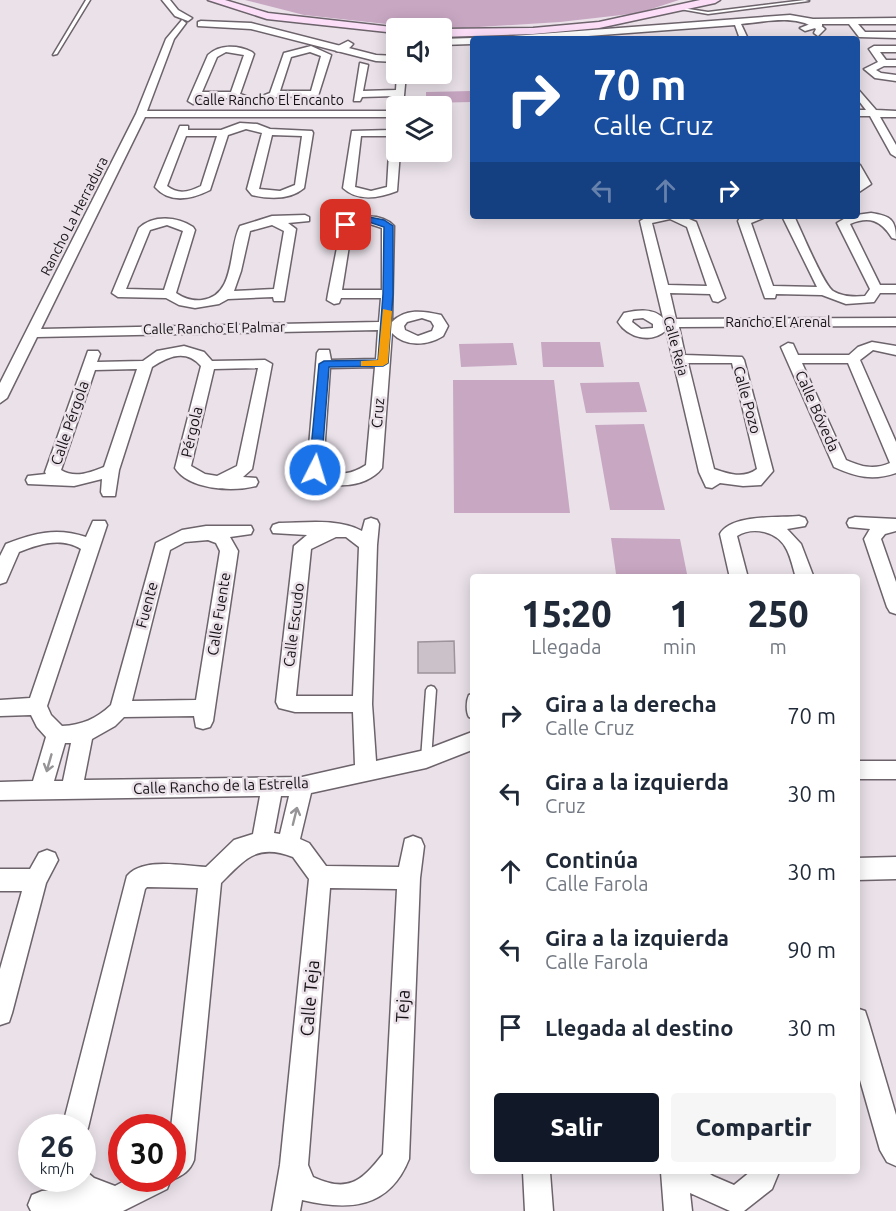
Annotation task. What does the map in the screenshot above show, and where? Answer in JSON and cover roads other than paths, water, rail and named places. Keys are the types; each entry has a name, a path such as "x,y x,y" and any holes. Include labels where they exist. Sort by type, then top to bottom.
{"main road":[{"path":"221,1 267,16 386,29"},
{"path":"452,33 533,31 599,25 705,1"}],"street":[{"path":"166,0 170,8 193,22 250,26 344,47 372,51 386,50"},
{"path":"588,36 790,18 818,29"},
{"path":"852,21 862,34 896,35"},
{"path":"692,26 783,24 818,29 852,21 896,21"},
{"name":"Rancho La Herradura","path":"0,398 141,114 169,45 193,22"},
{"path":"738,26 743,36"},
{"path":"452,44 470,43"},
{"path":"344,47 375,58 386,59"},
{"path":"212,48 250,51 235,95"},
{"path":"233,49 213,55 194,98 235,95 239,99 254,102 270,99 274,94 288,52 311,49 326,55 316,92 311,95 274,94"},
{"path":"883,63 874,49 896,49"},
{"path":"871,71 883,63 896,63"},
{"path":"363,64 358,97 399,93 400,84"},
{"path":"860,71 871,71 895,80"},
{"path":"860,95 873,113 896,154"},
{"path":"246,126 254,102"},
{"path":"860,113 896,114"},
{"name":"Calle Rancho El Encanto","path":"141,114 386,114"},
{"path":"223,133 207,192 174,195 161,187 183,130 223,133 246,126 268,132 305,132 308,135 300,186 296,190 278,194"},
{"path":"268,132 253,189 256,193 302,196"},
{"path":"366,195 349,188 356,133 386,132"},
{"path":"393,201 394,162"},
{"path":"337,195 380,194 393,189"},
{"path":"171,289 189,230 197,215"},
{"path":"860,216 894,215"},
{"path":"863,216 888,223 891,232"},
{"path":"225,295 224,282 244,223 305,219"},
{"name":"Calle Reja","path":"656,219 646,221 656,239 665,323 680,359 709,477 743,481"},
{"path":"662,289 717,294 693,225 678,219"},
{"path":"751,219 744,221 752,230 770,292 825,291 834,297 856,301 869,299 876,289"},
{"path":"144,220 171,220 189,230"},
{"path":"171,220 145,228 118,293 171,289 187,284"},
{"path":"171,289 183,303 197,304 213,303 225,295 280,295 290,229 272,220"},
{"name":"Cruz","path":"374,468 383,363 391,326 388,294 383,243 389,221 357,220 346,225 347,243 334,297 388,294"},
{"path":"790,224 824,277 825,291"},
{"path":"847,225 864,276 876,289 896,289"},
{"path":"685,241 698,241"},
{"path":"856,301 857,322 867,346"},
{"path":"856,301 891,349"},
{"path":"183,351 199,328 197,304"},
{"path":"183,351 183,328 197,304"},
{"name":"Rancho El Arenal","path":"665,323 896,322"},
{"name":"Calle Rancho El Palmar","path":"32,333 183,328 391,326"},
{"path":"891,349 867,346 862,348 854,359 867,374 896,460"},
{"path":"183,351 198,355 208,365 265,364 244,469 231,477 212,482"},
{"name":"Calle Pérgola","path":"111,470 71,482 60,479 53,472 92,360 146,365 162,354 183,351"},
{"name":"Calle Bóveda","path":"854,359 791,353 840,463 871,475 896,467"},
{"path":"376,485 374,468 344,482 328,478 315,470 324,358 383,363"},
{"name":"Calle Pozo","path":"680,359 737,360 765,471 756,478 743,481"},
{"path":"109,492 111,470 146,365"},
{"name":"Pérgola","path":"208,365 182,476 212,482"},
{"path":"303,480 328,478"},
{"path":"34,480 60,479"},
{"path":"743,481 772,481"},
{"path":"212,482 250,482"},
{"path":"743,574 728,534 741,526 799,522"},
{"path":"855,523 895,525"},
{"path":"366,773 362,704 368,545 371,524"},
{"path":"759,524 777,530 791,539 800,574"},
{"path":"70,734 44,722 36,706 99,525"},
{"name":"Fuente","path":"120,709 162,547 170,525"},
{"path":"895,525 879,529 872,539 896,607"},
{"path":"279,529 337,529 357,534 368,545"},
{"name":"Calle Escudo","path":"337,529 320,534 303,546 286,702 362,704"},
{"path":"162,547 182,536 245,530"},
{"name":"Calle Fuente","path":"120,709 204,715 229,551 222,538 206,532"},
{"path":"6,536 79,538 90,547"},
{"path":"0,576 12,548 30,540 53,536"},
{"path":"878,555 896,555"},
{"path":"0,708 36,706"},
{"path":"41,791 70,734 108,720 120,709"},
{"path":"70,734 72,789"},
{"name":"Calle Rancho de la Estrella","path":"0,791 302,786 426,759 470,742"},
{"path":"860,770 896,770"},
{"path":"262,842 272,786"},
{"path":"288,845 302,786"},
{"path":"186,1114 210,878 242,847 262,842 288,845 301,850 321,877 409,878"},
{"name":"Teja","path":"294,1165 303,1187 326,1199 351,1201 379,1182 396,1160 409,878 413,846"},
{"path":"860,869 896,868"},
{"path":"0,880 42,870 0,1012"},
{"path":"78,1114 135,884 140,878 147,876 210,878"},
{"name":"Calle Teja","path":"286,1211 294,1165 321,877"},
{"path":"860,1034 893,1150 896,1153"},
{"path":"537,1174 539,1211"},
{"path":"675,1174 678,1211"},
{"path":"690,1174 703,1186 737,1200 762,1179 764,1174"},
{"path":"95,1192 116,1200"},
{"path":"42,1205 116,1200 132,1192"}],"lane":[{"path":"55,54 88,0"},
{"path":"685,4 708,13 807,1"},
{"path":"426,759 431,690"}]}
